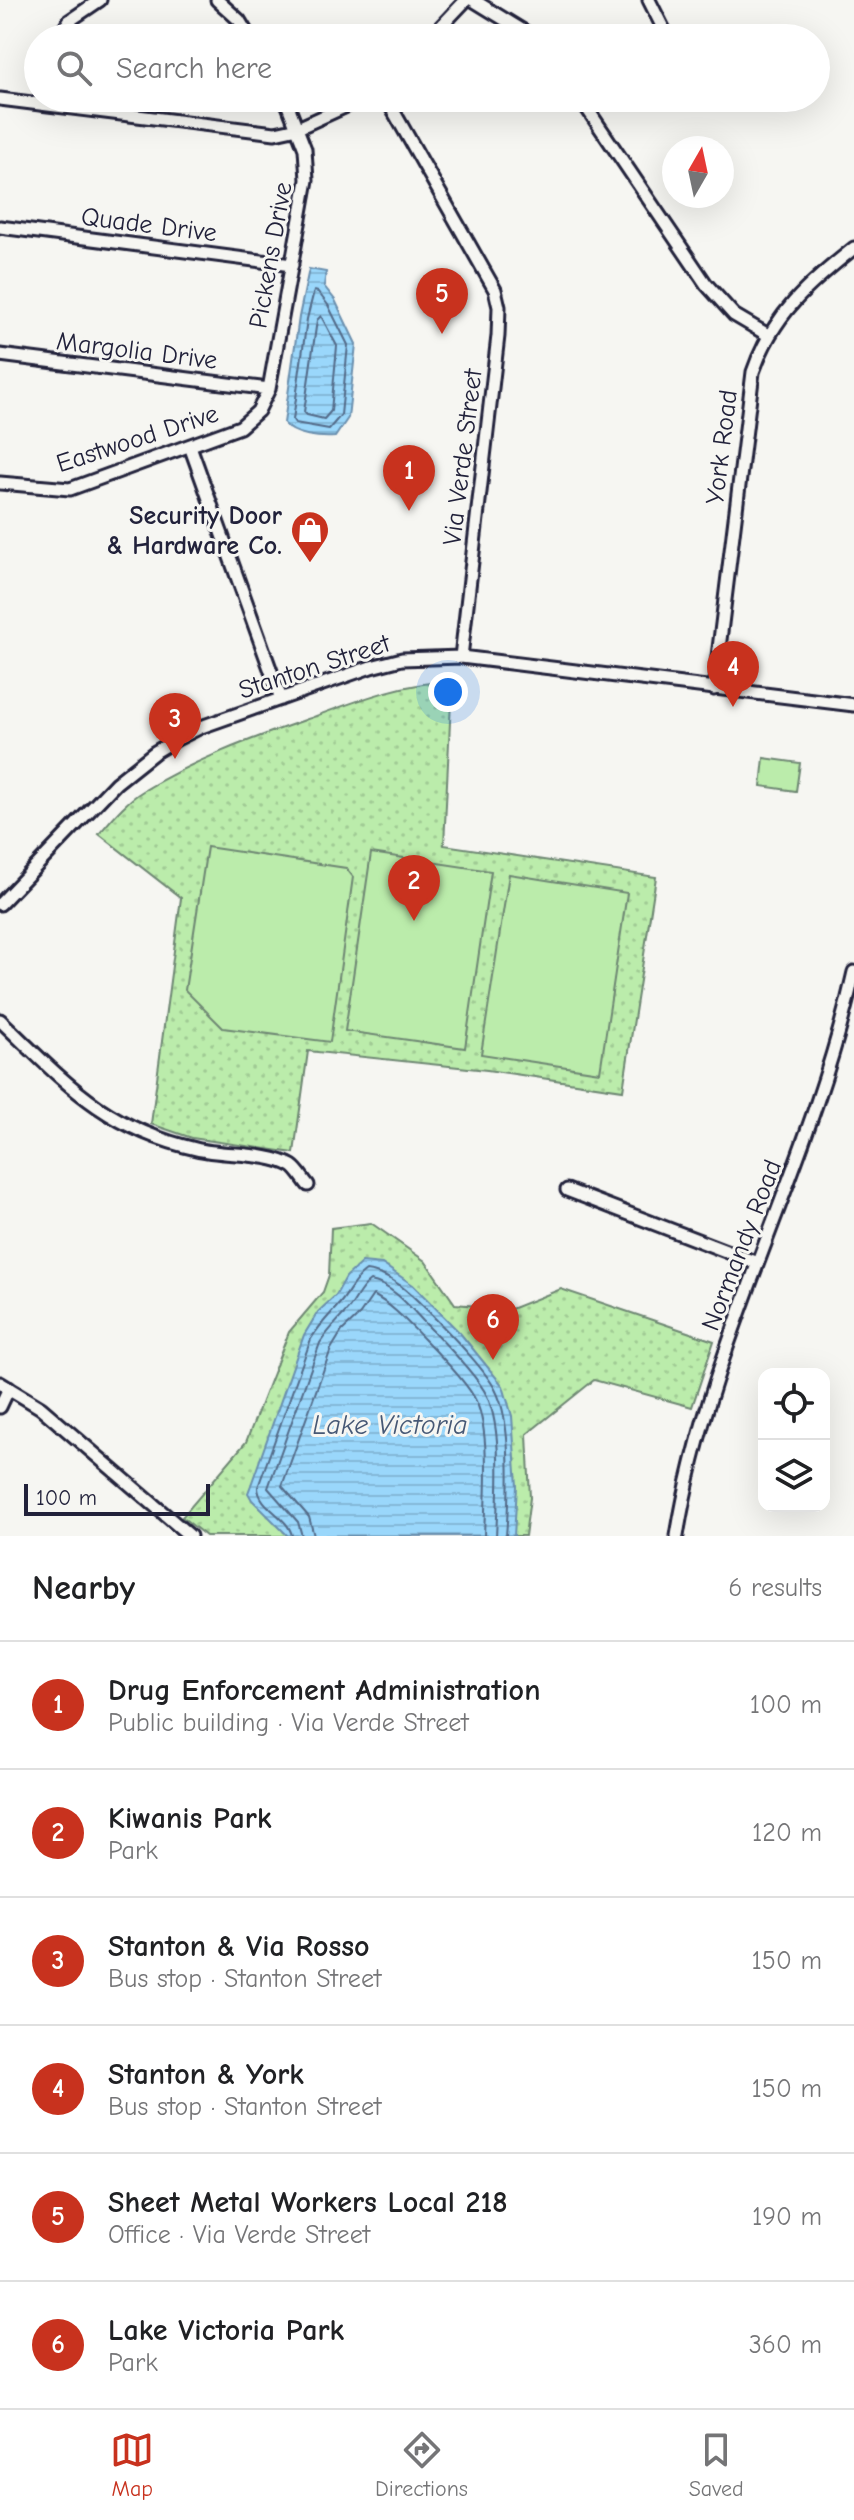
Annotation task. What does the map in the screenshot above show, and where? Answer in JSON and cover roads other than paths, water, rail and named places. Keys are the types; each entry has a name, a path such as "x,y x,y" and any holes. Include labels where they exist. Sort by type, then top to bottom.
{"street":[{"path":"67,24 100,0"},
{"path":"217,0 241,24"},
{"path":"443,24 466,0"},
{"path":"473,0 512,24"},
{"path":"649,0 661,24"},
{"path":"0,99 24,100"},
{"path":"123,112 275,133 298,128 333,112"},
{"name":"Pickens Drive","path":"269,389 307,180 305,149 291,112"},
{"name":"Via Verde Street","path":"394,112 487,274 499,307 461,657"},
{"path":"589,112 706,284 734,315 768,335"},
{"name":"Quade Drive","path":"0,227 292,265"},
{"name":"York Road","path":"714,689 753,372 768,335 789,305 854,248"},
{"name":"Margolia Drive","path":"0,355 269,389"},
{"name":"Eastwood Drive","path":"0,483 70,489 247,422 258,411 269,389"},
{"path":"190,446 281,699"},
{"name":"Stanton Street","path":"0,904 100,799 155,752 201,727 402,659 461,657 854,705"},
{"name":"Normandy Road","path":"677,1536 699,1431 828,1073 854,972"},
{"path":"0,1020 77,1092 125,1126 162,1141 201,1150 276,1160 294,1167 308,1185"},
{"path":"567,1190 757,1263"},
{"path":"0,1407 5,1385 41,1408 190,1536"}],"water":[{"path":"309,269 326,272 324,286 335,300 356,344 348,418 335,437 300,433 284,423"},
{"name":"Lake Victoria","path":"362,1262 382,1264 413,1285 460,1333 503,1386 512,1416 517,1486 514,1536 288,1536 248,1493 304,1335 318,1312"}],"place":[{"name":"Sheet Metal Workers Local 218","path":"442,334"},
{"name":"Drug Enforcement Administration","path":"409,511"},
{"name":"Security Door & Hardware Co.","path":"310,564"},
{"name":"Stanton & York","path":"733,707"},
{"name":"Stanton & Via Rosso","path":"175,759"},
{"name":"Kiwanis Park","path":"414,921"},
{"name":"Lake Victoria Park","path":"493,1360"}]}
